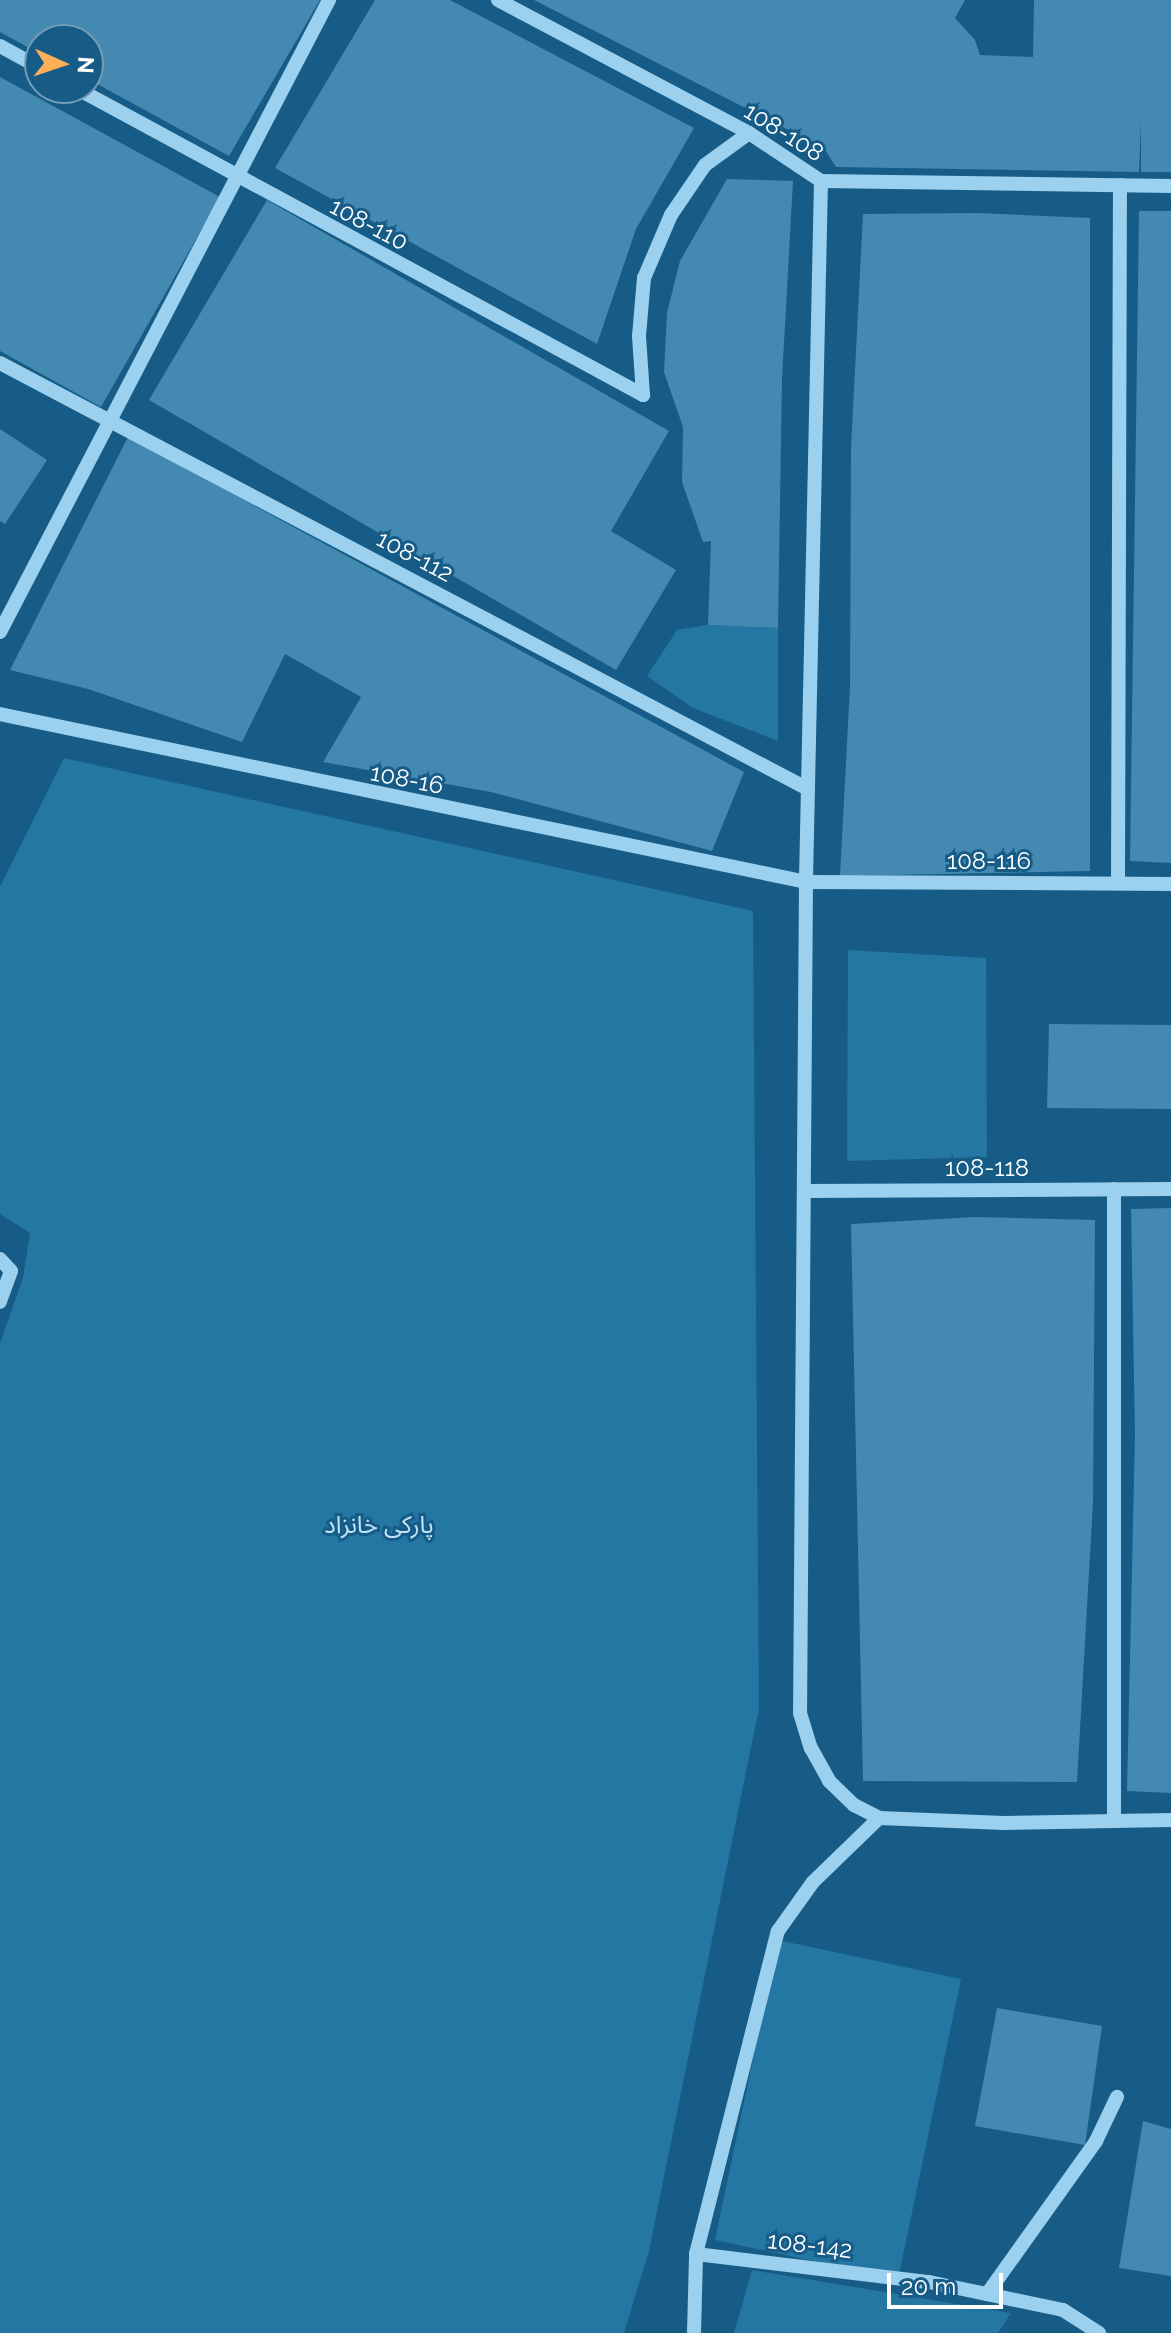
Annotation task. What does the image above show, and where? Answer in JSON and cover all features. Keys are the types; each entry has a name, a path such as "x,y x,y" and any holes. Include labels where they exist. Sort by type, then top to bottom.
{"street":[{"path":"0,632 329,0"},
{"name":"108-108","path":"498,0 749,133 821,181 1171,186"},
{"path":"0,46 24,59"},
{"name":"108-110","path":"104,104 643,395 639,336 644,278 671,215 705,165 749,133"},
{"path":"821,181 806,882 800,1713 811,1748 829,1781 854,1805 879,1818 1171,1820"},
{"path":"1118,883 1120,185"},
{"name":"108-112","path":"0,363 808,789"},
{"name":"108-16","path":"0,714 806,882"},
{"name":"108-116","path":"806,882 1171,884"},
{"path":"1114,1189 1114,1820"},
{"name":"108-118","path":"804,1191 1171,1189"},
{"path":"0,1259 11,1271 0,1302"},
{"path":"694,2333 696,2254 778,1931 813,1882 879,1818"},
{"path":"987,2294 1096,2141 1117,2097"},
{"name":"108-142","path":"696,2254 987,2294 1063,2310 1099,2333"}],"green space":[{"path":"708,625 778,628 778,741 693,708 647,676 677,630"},
{"name":"پارکی خانزاد","path":"64,758 753,911 759,1708 649,2251 624,2333 0,2333 0,1343 23,1278 30,1233 0,1214 0,887"},
{"path":"848,950 986,958 987,1157 847,1161"},
{"path":"778,1940 961,1979 898,2279 715,2240"},
{"path":"752,2270 1011,2313 998,2333 734,2333"}],"building":[{"path":"0,0 320,0 229,156 104,88 104,24 24,24 24,45 0,32"},
{"path":"375,0 450,0 694,128 636,229 597,344 275,168"},
{"path":"534,0 965,0 955,18 975,40 980,55 1033,57 1034,0 1171,0 1171,172 1141,172 1141,121 1139,172 836,167 824,148"},
{"path":"0,77 24,90 24,104 50,104 220,197 101,407 0,351"},
{"path":"727,179 793,181 782,379 778,628 708,625 711,541 703,542 682,482 683,427 664,372 667,313 680,261"},
{"path":"267,200 669,431 611,531 676,570 616,670 149,400"},
{"path":"1139,211 1171,211 1171,863 1130,861"},
{"path":"977,213 1090,218 1090,871 840,876 850,687 851,448 863,214"},
{"path":"0,429 47,460 5,524 0,521"},
{"path":"128,437 744,772 712,851 491,792 323,762 361,697 285,654 242,742 88,689 10,670"},
{"path":"1049,1024 1171,1025 1171,1109 1047,1108"},
{"path":"1171,1208 1171,1793 1127,1791 1135,1435 1131,1209"},
{"path":"976,1217 1095,1220 1093,1502 1077,1782 863,1781 851,1224"},
{"path":"997,2008 1102,2026 1085,2145 975,2126"},
{"path":"1143,2121 1171,2129 1171,2276 1119,2268"}]}
